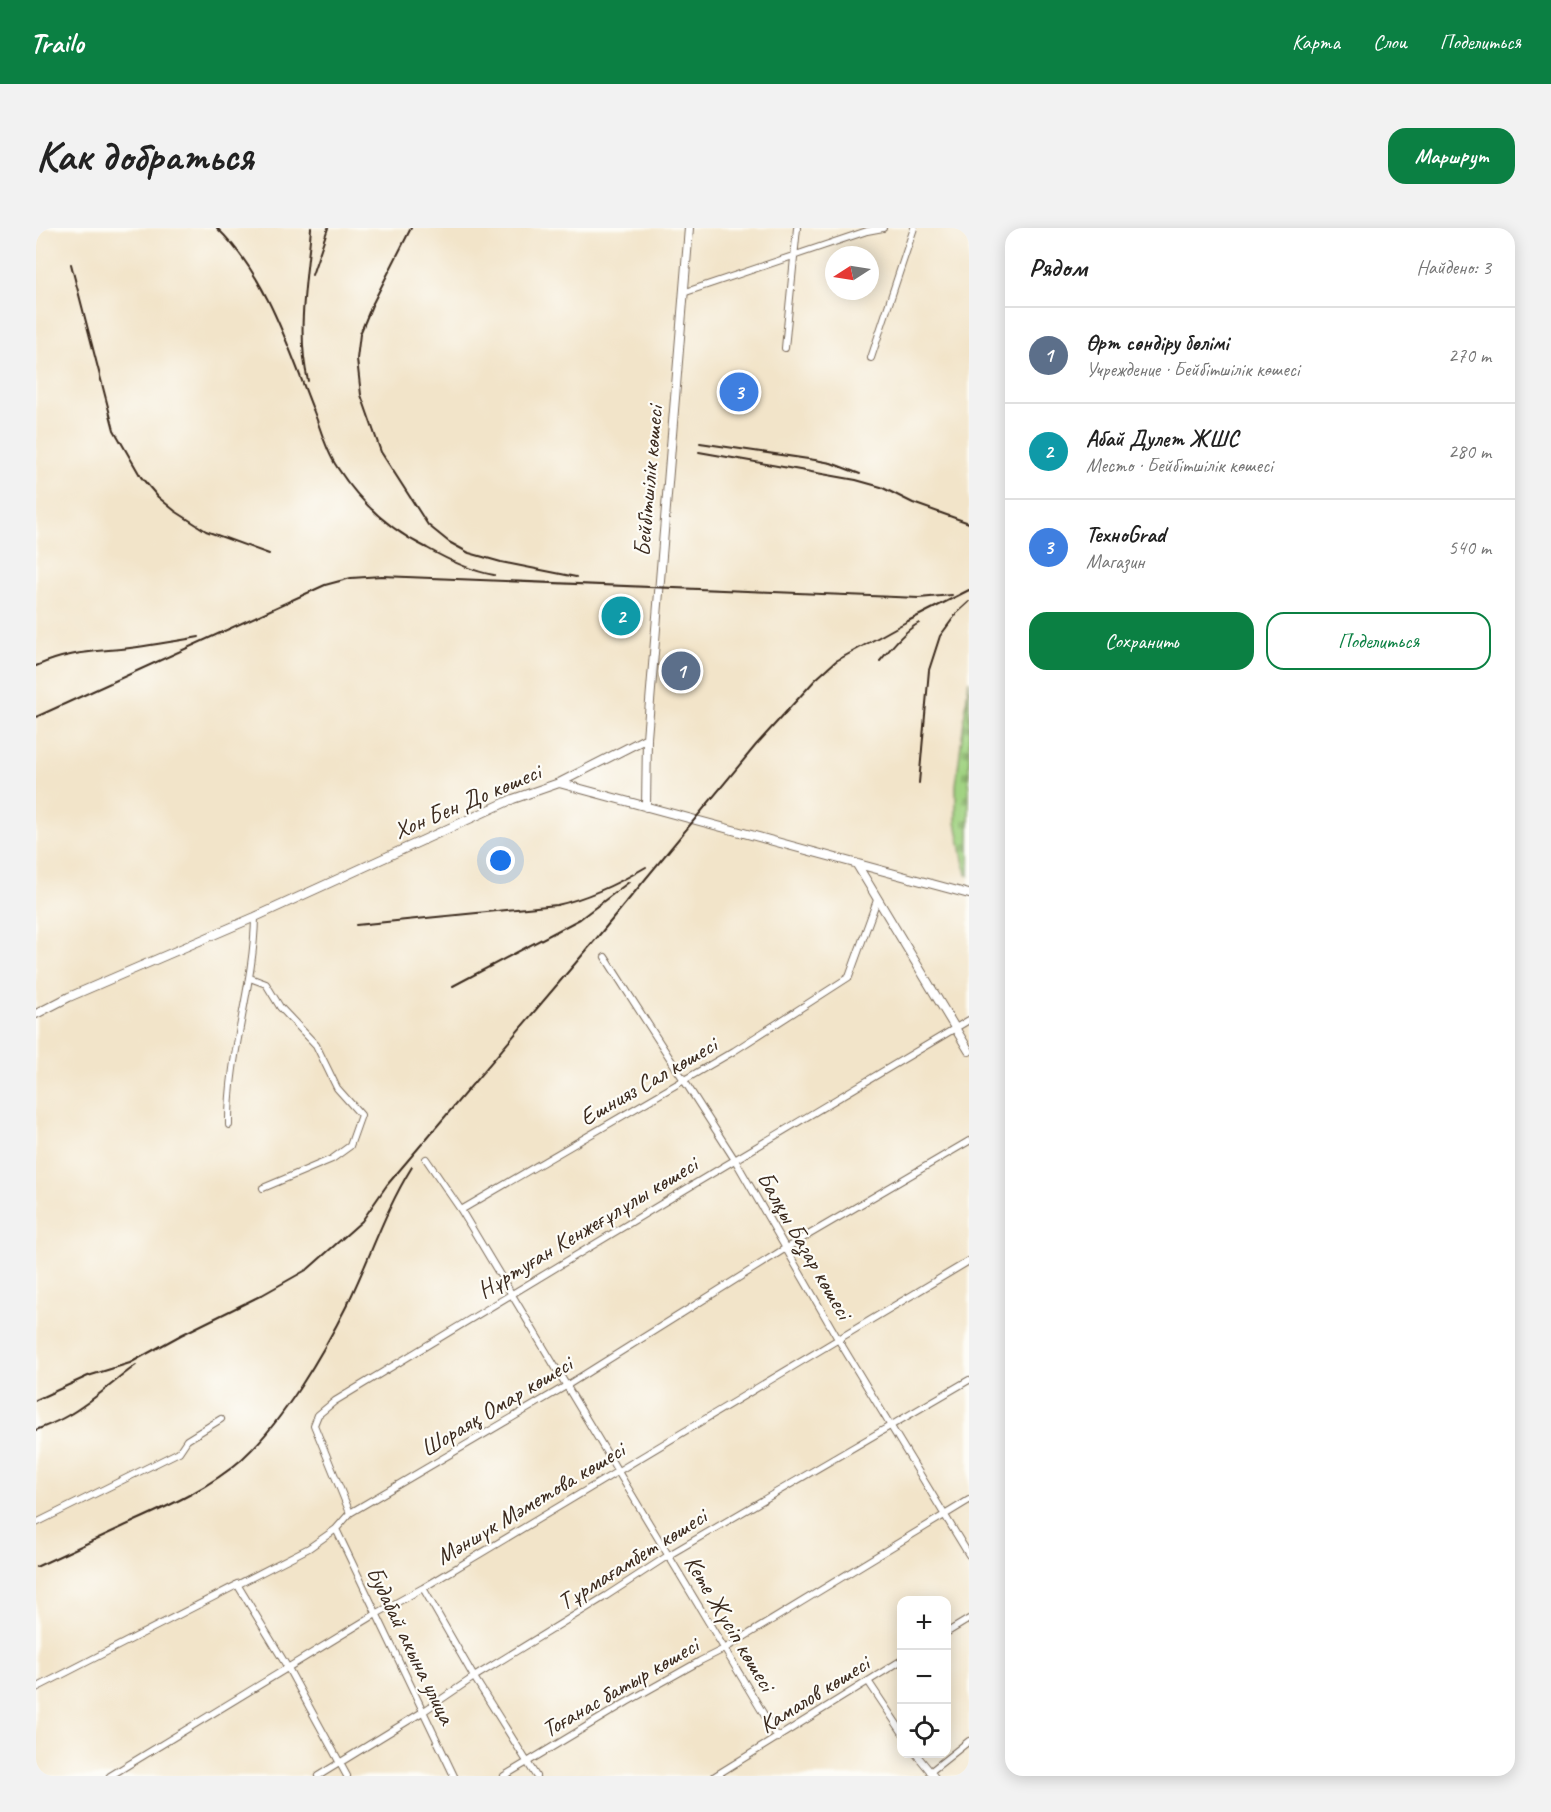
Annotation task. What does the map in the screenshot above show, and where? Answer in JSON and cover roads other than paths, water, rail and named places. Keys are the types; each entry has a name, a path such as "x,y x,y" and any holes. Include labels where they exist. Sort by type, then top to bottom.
{"street":[{"name":"Бейбітшілік көшесі","path":"646,807 647,738 689,228"},
{"path":"785,348 797,228"},
{"path":"683,293 867,229 883,228"},
{"path":"871,358 914,228"},
{"path":"559,783 647,738"},
{"name":"Хон Бен До көшесі","path":"36,1014 69,997 513,799 559,783 969,894"},
{"path":"856,864 969,1051"},
{"name":"Ешнияз Сал көшесі","path":"461,1210 734,1051 849,977 877,900"},
{"path":"229,1125 229,1101 250,978 255,916"},
{"name":"Балқы Базар көшесі","path":"605,957 735,1160 838,1339 969,1555"},
{"path":"250,978 266,984 280,1007 316,1045 337,1088 361,1115 350,1146 332,1159 263,1188"},
{"name":"Нұртуған Кенжеғұлұлы көшесі","path":"350,1513 314,1425 318,1415 335,1401 969,1020"},
{"name":"Шораяқ Омар көшесі","path":"36,1688 309,1548 336,1529 350,1513 566,1386 786,1248 969,1141"},
{"name":"Кете Жүсіп көшесі","path":"426,1159 461,1210 512,1293 778,1738"},
{"name":"Мәншүк Мәметова көшесі","path":"110,1776 376,1614 969,1261"},
{"name":"Тұрмағамбет көшесі","path":"318,1776 669,1555 969,1380"},
{"path":"36,1524 178,1452 187,1440 221,1419"},
{"name":"Тоғанас батыр көшесі","path":"504,1776 627,1702 724,1649 969,1500"},
{"name":"Будабай акына улица","path":"336,1529 454,1776"},
{"path":"237,1584 288,1668 347,1776"},
{"path":"423,1588 474,1677 536,1776"},
{"path":"951,1629 969,1619"},
{"name":"Камалов көшесі","path":"715,1776 897,1663"},
{"path":"868,1681 897,1724"},
{"path":"919,1758 932,1774 969,1741"}],"railway":[{"path":"217,228 250,268 275,314 330,454 346,480 376,514 400,533 443,557 476,571 494,575"},
{"path":"308,381 303,324 311,228"},
{"path":"312,275 328,228"},
{"path":"411,228 360,334 357,359 361,395 381,452 428,525 449,542 469,553 501,562 576,577"},
{"path":"71,264 114,430 141,477 158,497 206,531 269,554"},
{"path":"700,443 831,463 860,474"},
{"path":"699,452 856,480 881,487 913,503 969,523"},
{"path":"36,717 325,585 351,578 382,576 919,598 952,595"},
{"path":"36,1400 88,1376 130,1363 308,1269 362,1221 387,1185 596,939 756,745 816,679 836,661 969,590"},
{"path":"919,783 929,670 940,636 957,613 969,602"},
{"path":"880,661 903,635 919,623"},
{"path":"36,666 71,655 199,637"},
{"path":"356,925 557,905 603,889 646,867"},
{"path":"453,986 580,919 629,882"},
{"path":"36,1567 191,1494 229,1470 257,1444 287,1407 327,1343 348,1303 402,1183 412,1167"},
{"path":"36,1430 76,1410 136,1365"}],"place":[{"name":"ТехноGrad","path":"739,392"},
{"name":"Абай Дулет ЖШС","path":"621,616"},
{"name":"Өрт сөндіру бөлімі","path":"681,671"}]}
